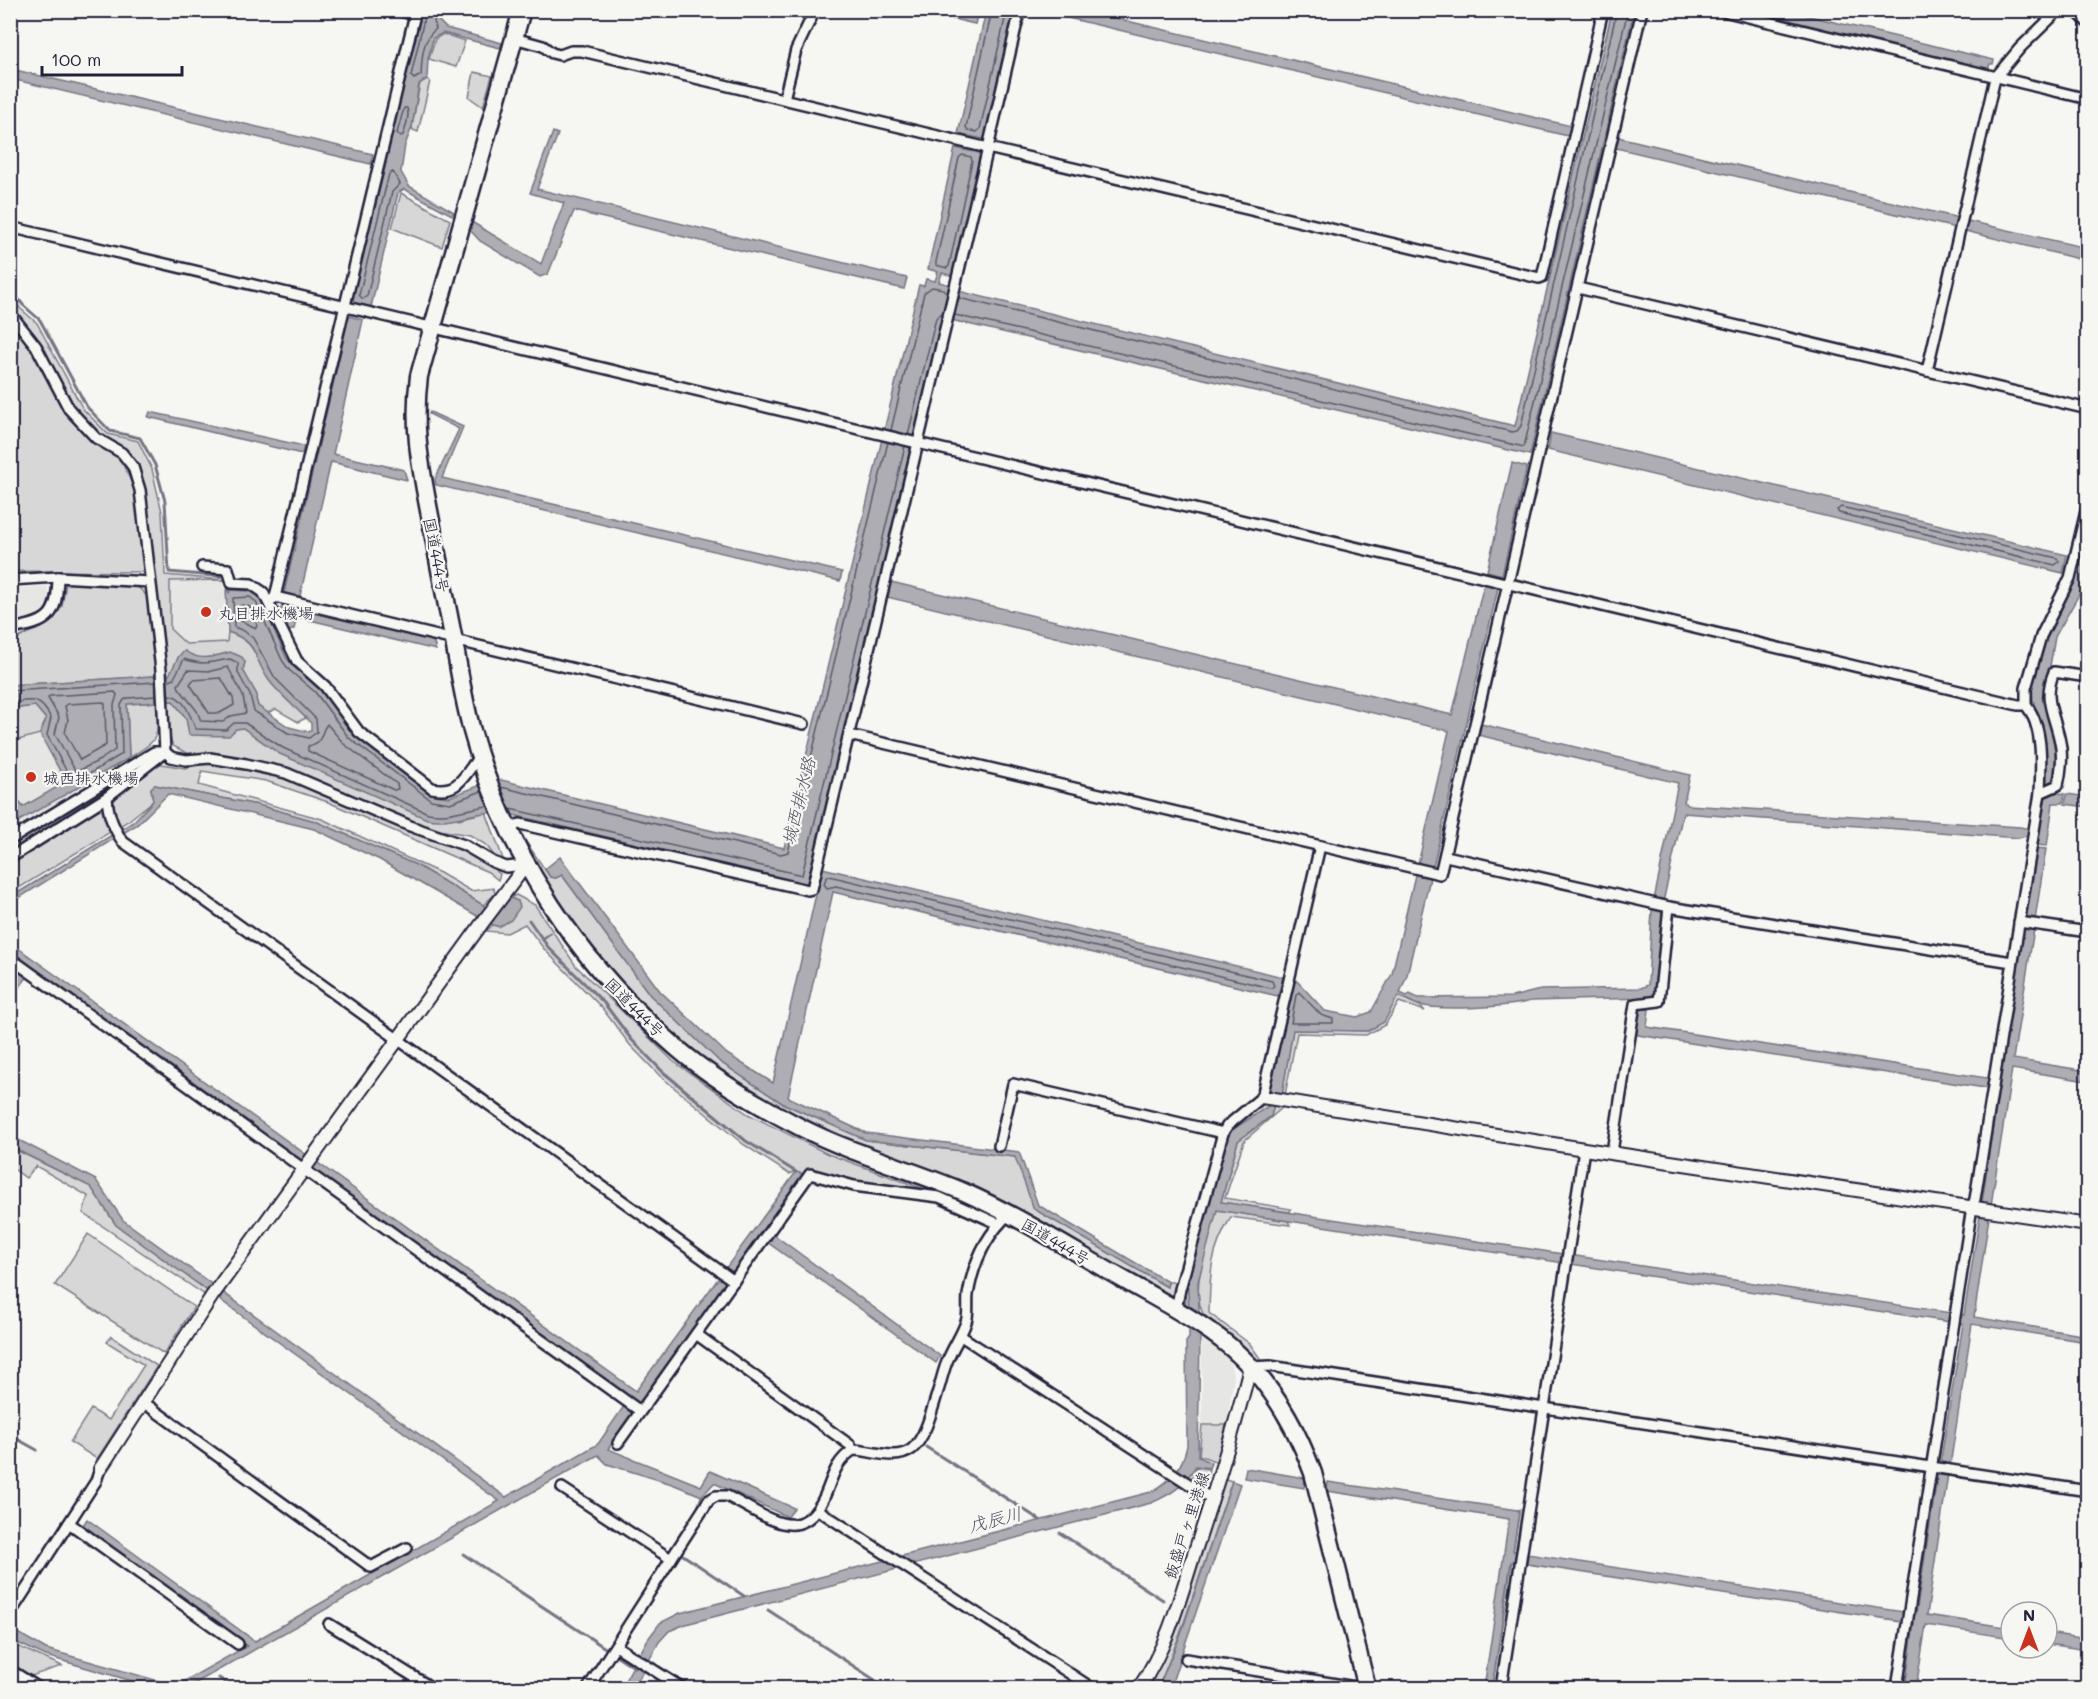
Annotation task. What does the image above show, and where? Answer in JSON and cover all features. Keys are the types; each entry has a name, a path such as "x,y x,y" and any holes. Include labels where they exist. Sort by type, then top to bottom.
{"highway":[{"name":"国道444号","path":"522,10 419,376 415,419 424,487 463,694 482,763 526,865 542,893 592,962 632,1007 679,1051 743,1096 804,1129 856,1152 960,1191 1004,1219 1176,1310 1212,1332 1250,1367 1271,1391 1306,1455 1367,1689"}],"street":[{"path":"272,600 416,13 397,10"},
{"path":"784,99 796,50 814,10"},
{"path":"507,824 520,824 812,889 916,443 957,287 1020,10"},
{"path":"514,38 543,46 552,53 560,55 571,51 582,51 1539,278 1542,277 1603,10"},
{"path":"849,735 1440,874 1642,10"},
{"path":"1719,10 1757,15 1995,78 2088,99"},
{"path":"1927,371 1995,78 2020,48 2059,10"},
{"path":"2075,10 2088,23"},
{"path":"10,227 2006,703 2026,705"},
{"path":"1578,288 2088,409"},
{"path":"10,313 36,346 69,409 96,438 122,453 133,467 140,490 160,670 165,752"},
{"path":"1897,1689 2012,962 2025,923 2047,791 2038,734 2033,714 2026,705 2026,688 2041,636 2070,578 2088,503"},
{"path":"202,567 228,569 232,583 251,584 272,600 297,661 325,686 359,732 432,789 447,790 456,786 482,763"},
{"path":"10,580 58,577 150,582"},
{"path":"10,629 35,624 52,613 57,599 58,577"},
{"path":"272,600 291,601 804,724"},
{"path":"2047,791 2058,785 2061,744 2048,699 2050,682 2054,672 2088,677"},
{"path":"10,840 154,752 165,752 171,757 186,760 219,760 286,773 410,826 464,845 506,867 526,865"},
{"path":"10,858 107,797 165,752"},
{"path":"107,797 111,823 122,841 734,1281"},
{"path":"1176,1310 1223,1133 1227,1126 1262,1097 1320,846"},
{"path":"1446,856 1669,908 2012,962"},
{"path":"10,1614 215,1291 526,865"},
{"path":"1612,1152 1635,1004 1659,1001 1669,908"},
{"path":"2025,923 2088,932"},
{"path":"10,958 640,1411"},
{"path":"999,1146 1013,1084 1223,1133"},
{"path":"1262,1097 1584,1149 2088,1225"},
{"path":"1501,1689 1584,1149"},
{"path":"588,1689 709,1500 716,1496 727,1496 785,1525 800,1524 810,1520 818,1510 836,1466 844,1456 853,1450 900,1455 912,1449 925,1427 949,1357 961,1336 967,1319 968,1294 980,1252 1004,1219 939,1197 854,1186 810,1174 618,1443"},
{"path":"696,1334 850,1445 853,1450"},
{"path":"961,1336 1212,1499"},
{"path":"1250,1367 1270,1366 2088,1491"},
{"name":"飯盛戸ヶ里港線","path":"1139,1689 1161,1648 1212,1499 1235,1426 1250,1367"},
{"path":"143,1402 371,1567 407,1548"},
{"path":"562,1488 671,1559"},
{"path":"818,1510 1092,1689"},
{"path":"69,1523 238,1644"},
{"path":"328,1624 432,1689"},
{"path":"613,1650 633,1657 682,1689"},
{"path":"1186,1659 1362,1689"},
{"path":"10,1670 39,1689"}],"shaded area":[{"path":"443,34 465,41 456,67 429,59 435,39"},
{"path":"474,72 492,76 483,107 469,97"},
{"path":"427,79 430,81 418,132 412,127 420,83"},
{"path":"401,193 450,220 442,247 392,228"},
{"path":"10,295 37,323 83,409 108,434 138,441 152,469 162,512 165,575 224,580 170,581 170,629 186,644 227,642 228,632 245,640 254,651 273,685 306,718 298,722 276,709 268,713 258,706 257,695 243,670 245,662 234,654 227,653 200,658 193,657 185,651 179,656 170,675 165,675 146,494 137,467 98,436 72,408 31,331 11,307"},
{"path":"10,320 31,346 64,409 93,441 120,458 135,490 144,572 11,571"},
{"path":"224,580 227,642 186,644 170,629 170,581"},
{"path":"66,583 136,585 149,598 156,676 11,685 11,642 51,621 62,606"},
{"path":"48,586 49,609 29,623 11,625 11,588"},
{"path":"166,701 173,701 186,718 190,735 243,728 280,754 459,819 486,812 503,859 496,858 486,845 470,835 432,829 298,772 229,755 189,754 173,746 167,729"},
{"path":"157,702 158,724 155,736 147,746 129,758 127,704"},
{"path":"35,706 46,719 40,734 11,742 11,709"},
{"path":"40,734 74,795 11,833 11,742"},
{"path":"156,763 185,768 206,763 229,765 276,775 420,834 467,850 500,874 498,880 488,872 328,802 266,781 202,771 199,785 322,819 440,873 471,891 494,888 495,894 483,905 418,866 315,821 258,805 155,785 151,788 153,801 128,821 11,893 11,862 102,807 108,826 114,823 111,804 120,794 113,790 11,854 11,846 127,774 138,778"},
{"path":"520,833 550,877 556,878 562,875 650,995 720,1062 782,1103 866,1140 1016,1157 1034,1209 1167,1287 1168,1282 1176,1282 1173,1301 852,1143 804,1122 748,1092 687,1048 630,995 584,940 545,884"},
{"path":"516,895 535,905 576,966 673,1061 748,1114 828,1154 935,1193 859,1183 810,1170 803,1174 796,1172 789,1174 743,1144 660,1076 630,1045 602,1008 544,949 525,924 507,933 486,931 493,925 499,926 518,901 510,898"},
{"path":"1291,978 1282,1095 1265,1095"},
{"path":"1398,996 1420,1006 1425,1011 1399,1002 1385,1025 1366,1035 1297,1033 1285,1095 1282,1095 1293,1029 1368,1031"},
{"path":"1267,1102 1283,1107 1244,1141 1225,1198 1291,1209 1290,1212 1221,1202 1238,1141 1271,1116 1274,1105 1270,1105 1228,1133 1187,1278 1189,1308 1186,1306 1184,1279 1227,1131"},
{"path":"10,1147 91,1187 116,1225 208,1291 205,1295 83,1213 88,1196 36,1166 26,1178 11,1167"},
{"path":"1217,1210 1288,1221 1290,1225 1231,1217 1219,1241 1212,1263 1209,1313 1250,1344 1262,1361 1256,1361 1204,1315 1200,1304 1199,1278"},
{"path":"88,1234 194,1307 164,1354 55,1285"},
{"path":"111,1336 157,1366 97,1459 70,1442 91,1409 109,1420 144,1365 107,1342"},
{"path":"1202,1336 1230,1361 1234,1379 1226,1425 1202,1425"},
{"path":"1202,1425 1226,1425 1217,1462 1199,1455"},
{"path":"1197,1467 1209,1469 1204,1489 1190,1480"},
{"path":"1225,1479 1232,1481 1180,1634 1158,1688 1149,1688 1174,1638"},
{"path":"1524,1508 1518,1552 1513,1551 1519,1512 1517,1510"},
{"path":"1512,1561 1517,1562 1497,1688 1492,1688"},
{"path":"10,1643 62,1666 28,1677 11,1666"}],"water":[{"path":"969,10 978,13 975,24 919,11"},
{"path":"421,11 442,11 439,21 446,28 502,43 500,48 443,33 433,38 428,59 427,79 419,84 401,172 409,186 454,212 452,215 404,189 398,193 371,307 351,302"},
{"path":"986,11 1013,11 984,139 958,134"},
{"path":"1038,11 1085,11 1571,126 1568,136"},
{"name":"城西排水路","path":"1612,11 1634,11 1530,455 942,318 807,884 509,814 488,813 449,819 427,819 280,754 243,728 236,729 229,736 189,735 186,718 173,701 127,704 129,758 19,821 11,805 10,789 23,807 66,782 40,734 46,719 35,706 11,709 11,685 169,675 179,656 185,651 202,657 230,652 242,657 245,662 243,670 257,695 258,706 289,727 309,732 311,730 311,723 265,675 252,647 239,636 228,632 226,590 252,591 260,598 286,657 319,688 353,734 434,795 449,797 497,779 784,848 919,285 924,286 926,279 935,281 938,272 928,269 955,148 980,153 953,276 942,273 939,282 951,285 950,289 1515,426"},
{"path":"1763,11 1788,11 1994,60 1988,69 1762,15"},
{"path":"11,69 373,154 371,164 11,79"},
{"path":"553,132 558,134 537,189 907,278 904,289 574,211 548,274 540,277 480,241 468,228 470,221 541,264 564,203 530,193"},
{"path":"1618,137 1959,218 1956,228 1616,148"},
{"path":"1968,221 2087,248 2087,261 1965,231"},
{"path":"349,316 363,320 333,454 404,470 407,480 331,462 300,596 284,593"},
{"path":"150,412 304,446 302,454 148,417"},
{"path":"430,412 463,427 442,478 842,572 840,581 436,485 435,479 459,429 429,414"},
{"path":"1551,433 2067,555 2063,573 1548,450"},
{"path":"1512,463 1527,467 1502,575 1487,571"},
{"path":"2087,520 2087,588 2081,591 2055,637 2042,697 2059,748 2056,778 2052,784 2059,793 2065,794 2063,803 2053,803 2047,846 2037,845 2044,798 2049,793 2046,784 2043,734 2033,700 2032,682 2043,639"},
{"path":"891,582 1452,715 1484,584 1498,588 1433,867 1418,864 1449,731 887,597"},
{"path":"282,606 433,640 436,650 297,617 294,629 288,632 279,614"},
{"path":"1481,724 1690,775 1684,802 1688,805 2020,827 2030,829 2029,835 2019,838 1683,813 1663,902 1654,900 1678,783 1478,735"},
{"path":"155,785 258,805 315,821 418,866 498,914 510,898 518,901 520,907 511,920 499,927 380,860 314,829 168,794 138,824 11,903 11,897 133,822 153,801 151,788"},
{"path":"2067,794 2087,797 2087,807 2065,804"},
{"path":"2036,848 2046,849 2035,920 2030,928 2034,929 2013,1059 2087,1071 2087,1081 2012,1069 1991,1205 1982,1203 1998,1090 1638,1035 1635,1031 1638,1009 1649,1009 1647,1027 2000,1080"},
{"path":"560,857 660,991 727,1054 773,1083 822,868 1283,977 1278,996 833,892 788,1097 866,1133 1019,1152 1038,1205 1168,1282 1167,1287 1034,1209 1015,1157 866,1140 782,1103 720,1062 650,995 562,875 556,878 550,877 545,869"},
{"path":"1415,875 1430,878 1407,975 1400,993 1418,998 1512,997 1540,990 1641,988 1648,985 1652,910 1662,912 1656,990 1652,997 1646,998 1531,1001 1475,1008 1429,1007 1398,996 1384,1022 1368,1031 1293,1030 1282,1095 1272,1094 1269,1087 1293,979 1325,1011 1357,1017 1371,1012 1392,974"},
{"path":"11,943 636,1391 796,1172 803,1174 608,1449 701,1486 710,1471 794,1508 788,1517 714,1483 702,1496 607,1464 598,1455 187,1688 156,1688 46,1656 11,1640 11,1629 46,1649 176,1686 247,1646 83,1525 87,1519 255,1641 499,1501 116,1225 91,1187 11,1147 11,1136 96,1180 123,1220 506,1497 598,1444 629,1399 33,969 11,999 11,983 25,963 11,952"},
{"path":"1270,1105 1274,1105 1271,1116 1238,1141 1221,1202 1964,1315 1980,1215 1989,1217 1974,1317 2087,1336 2087,1342 1972,1324 1950,1466 1940,1465 1963,1324 1217,1210 1198,1282 1200,1336 1198,1456 1211,1463 1209,1468 1196,1466 1177,1489 1151,1503 686,1624 669,1631 659,1642 634,1688 621,1688 648,1639 660,1623 680,1613 1151,1492 1170,1479 1179,1468 1187,1446 1186,1342 1189,1338 1189,1308 1187,1278 1228,1133"},
{"path":"773,1234 940,1356 936,1363 767,1242"},
{"path":"1246,1468 1305,1478 1304,1488 1244,1478"},
{"path":"1938,1472 1948,1474 1927,1615 1999,1626 1999,1636 1926,1625 1916,1688 1905,1688 1914,1623 1527,1564 1528,1554 1916,1614"},
{"path":"1232,1481 1240,1484 1170,1688 1158,1688 1181,1634"},
{"path":"1328,1482 1519,1512 1513,1551 1518,1552 1517,1562 1511,1562 1492,1688 1484,1688 1509,1519 1327,1491"},
{"path":"2059,1635 2087,1639 2087,1650 2059,1646"}],"waterway":[{"path":"10,288 23,305 40,320 87,407 110,431 140,438 155,465 165,501 169,572 226,577 229,592"},
{"path":"529,920 548,947 604,1003 631,1039 662,1071 746,1141 796,1172"},
{"path":"542,939 550,933"},
{"path":"10,1435 37,1450"},
{"name":"戊辰川","path":"926,1447 1040,1520"},
{"path":"698,1508 702,1496"},
{"path":"672,1548 693,1516"},
{"path":"1060,1533 1163,1600"},
{"path":"463,1554 634,1667"},
{"path":"683,1555 744,1596"},
{"path":"768,1610 887,1688"},
{"path":"219,1678 235,1688"}],"place":[{"name":"丸目排水機場","path":"206,612"},
{"name":"城西排水機場","path":"31,777"}]}
